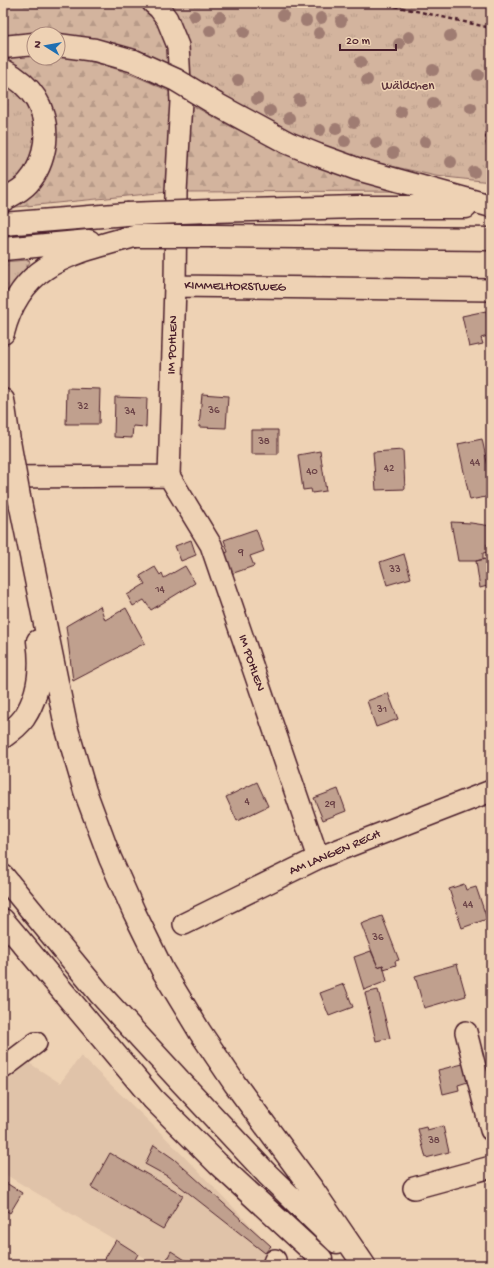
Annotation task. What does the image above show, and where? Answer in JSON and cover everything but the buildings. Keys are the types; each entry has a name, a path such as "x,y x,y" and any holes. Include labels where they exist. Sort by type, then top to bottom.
{"highway":[{"path":"3,47 26,45"},
{"path":"66,46 95,50 134,61 176,80 281,140 318,156 357,169 491,206"},
{"path":"3,70 18,79 33,95 39,104 46,134 41,160 33,176 28,183 16,193 3,200"},
{"path":"3,224 127,214 358,207 491,206"},
{"path":"3,333 6,320 19,294 36,274 67,256 134,236"},
{"path":"3,249 134,236 491,239"},
{"path":"3,400 6,448 11,490 41,657 37,689 23,719 3,737"},
{"path":"11,490 68,733 88,799 110,858 134,912 163,971 200,1032 313,1190 362,1265"},
{"path":"3,876 100,994 181,1082 267,1174 362,1265"},
{"path":"3,920 153,1099 218,1164 321,1259"}],"street":[{"name":"KIMMELHORSTWEG","path":"153,3 159,8 167,19 178,46 181,101 176,192 175,286 491,290"},
{"name":"IM POHLEN","path":"175,286 169,476 211,544 318,858"},
{"path":"11,490 169,476"},
{"name":"AM LANGEN RECH","path":"184,924 318,858 491,791"},
{"path":"466,1032 491,1130"},
{"path":"3,1068 36,1043"},
{"path":"414,1188 491,1166"}],"path":[{"path":"381,3 491,28"},
{"path":"491,107 486,139 487,148 491,154"}],"shaded area":[{"path":"81,1056 161,1133 271,1246 292,1265 157,1265 3,1173 3,1083 29,1063 60,1083"}],"green space":[{"path":"141,3 146,7 165,33 171,66 66,38 66,26 26,26 26,35 3,38 3,4"},
{"name":"Wäldchen","path":"166,3 491,3 491,182 436,176 347,156 270,124 189,75"},
{"path":"3,56 26,56 26,66 66,66 66,57 73,58 102,64 143,79 170,92 168,192 6,208 53,151 3,62"},
{"path":"3,79 22,93 36,122 35,154 19,181 3,192"},
{"path":"188,103 228,125 282,151 405,191 186,192"},
{"path":"28,260 30,262 13,286 3,305 3,262"}]}
